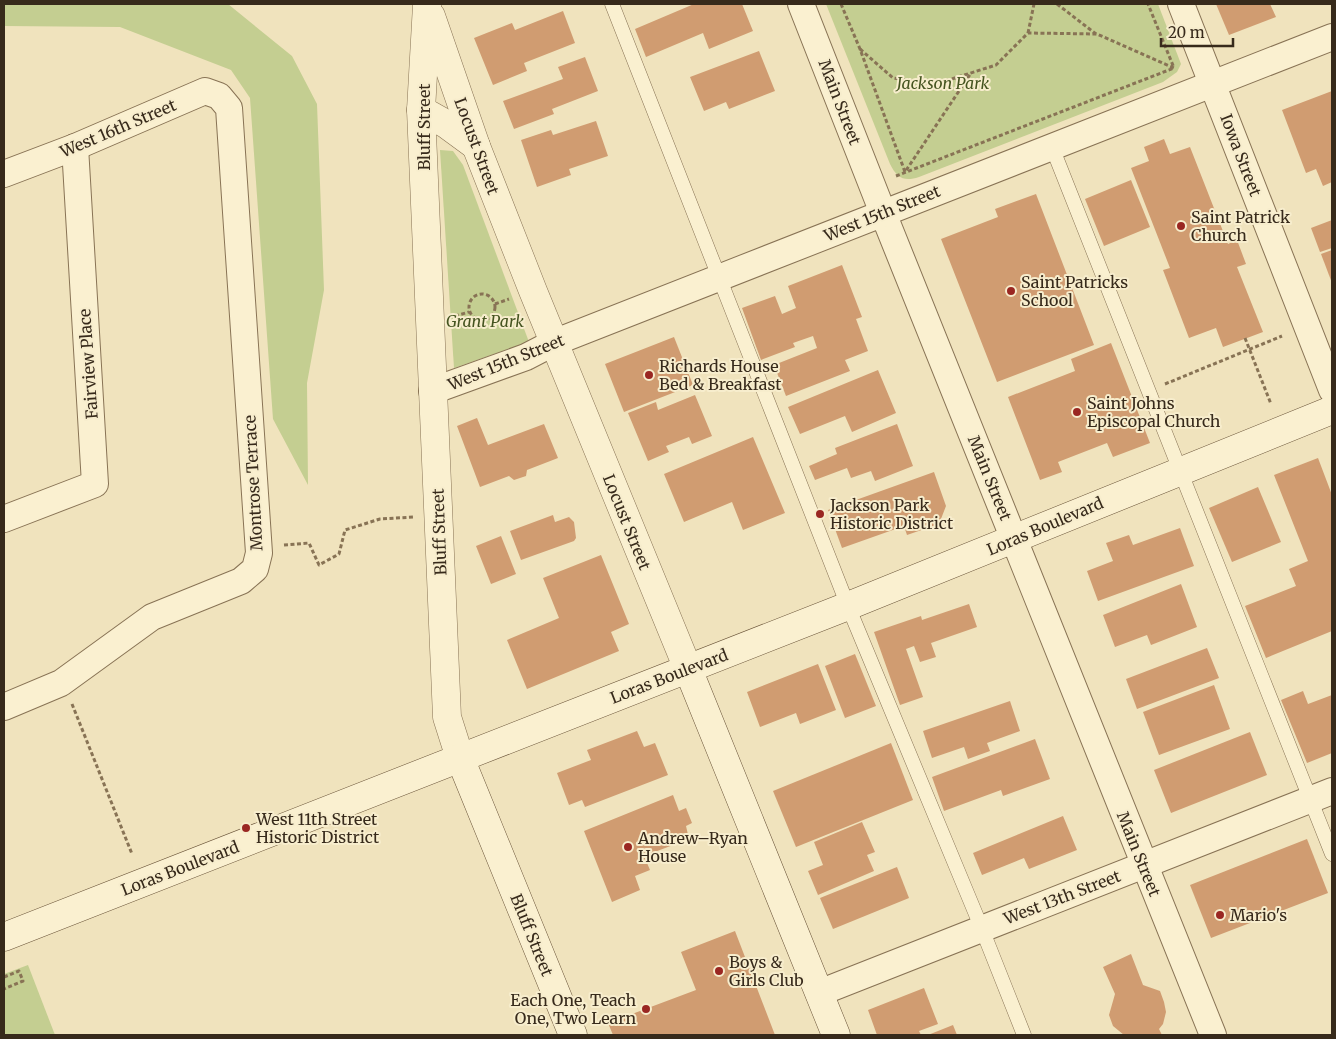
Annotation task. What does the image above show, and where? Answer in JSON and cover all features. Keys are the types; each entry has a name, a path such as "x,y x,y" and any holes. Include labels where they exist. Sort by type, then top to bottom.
{"main road":[{"name":"Bluff Street","path":"428,4 421,110 447,717 460,758 572,1035"},
{"name":"Locust Street","path":"428,4 476,146 554,343 836,1035"},
{"path":"421,110 446,124 476,146"},
{"name":"Loras Boulevard","path":"4,937 1015,540 1044,526 1332,410"}],"street":[{"name":"Main Street","path":"802,4 883,213 1143,865 1213,1035"},
{"name":"Iowa Street","path":"1181,4 1214,84 1332,390"},
{"name":"West 15th Street","path":"432,391 526,357 554,343 1332,37"},
{"name":"West 16th Street","path":"4,174 74,147 205,91 219,96 229,108"},
{"name":"Montrose Terrace","path":"4,707 62,683 152,618 241,582 255,569 259,553 229,108"},
{"name":"Fairview Place","path":"4,519 95,484 74,147"},
{"name":"West 13th Street","path":"819,992 1321,795"}],"lane":[{"path":"612,4 721,277 848,606 982,928 1024,1035"},
{"path":"1052,147 1180,472 1321,795 1332,854"}],"path":[{"path":"841,4 860,49 905,172"},
{"path":"860,49 893,78 936,84 996,65 1028,33 1034,4"},
{"path":"1057,4 1097,34 1174,68"},
{"path":"1148,4 1174,68"},
{"path":"1028,33 1097,34"},
{"path":"905,172 1174,68"},
{"path":"905,172 971,73"},
{"path":"483,293 490,296 495,304 492,316 484,320 475,318 469,312 468,307 471,298 483,293"},
{"path":"1148,390 1282,336"},
{"path":"1245,338 1271,404"},
{"path":"278,545 309,543 319,565 339,554 345,530 380,519 416,517"},
{"path":"70,699 132,854"},
{"path":"4,977 20,971 23,981 4,989"}],"green space":[{"path":"4,4 228,4 292,56 317,104 324,290 307,383 308,485 273,419 250,98 231,70 120,27 4,26"},
{"name":"Jackson Park","path":"826,4 1158,4 1181,64 1177,72 1163,82 919,177 905,179 895,173 890,164"},
{"name":"Grant Park","path":"440,150 453,151 463,165 529,342 454,368"},
{"path":"28,965 55,1035 4,1035 4,974"}],"building":[{"path":"694,4 742,4 753,31 709,49 703,33 646,57 635,29"},
{"path":"1216,4 1270,4 1276,17 1229,35"},
{"path":"563,11 575,43 524,63 527,71 493,85 474,38 512,23 515,30"},
{"path":"759,51 775,91 729,109 726,102 704,111 690,77"},
{"path":"585,57 598,91 552,109 554,114 514,129 503,101 563,79 558,67"},
{"path":"1332,91 1332,182 1323,186 1316,169 1306,173 1282,110"},
{"path":"596,121 608,156 569,169 571,175 537,187 521,140 551,130 553,135"},
{"path":"1164,139 1170,154 1190,147 1228,244 1237,240 1246,264 1237,267 1263,332 1223,347 1216,328 1189,338 1163,270 1170,268 1131,168 1149,161 1144,147"},
{"path":"1131,180 1150,227 1104,246 1085,199"},
{"path":"1036,194 1094,345 997,382 941,239 998,217 995,209"},
{"path":"1332,220 1332,248 1320,252 1311,228"},
{"path":"1332,250 1332,283 1321,254"},
{"path":"842,265 862,317 856,319 868,351 845,360 850,371 786,396 774,365 817,348 813,336 793,343 795,347 761,360 742,308 775,296 782,314 796,308 788,286"},
{"name":"Richards House Bed & Breakfast","path":"674,337 693,385 624,412 605,364"},
{"path":"1111,343 1150,443 1113,457 1107,443 1058,462 1062,472 1040,480 1008,397 1075,371 1071,359"},
{"path":"878,370 896,413 852,432 845,416 800,434 788,407"},
{"path":"695,395 712,436 692,444 689,437 666,446 669,452 648,461 628,413 656,402 658,410"},
{"path":"477,418 488,445 544,424 558,458 527,470 526,476 514,480 509,476 480,487 457,426"},
{"path":"897,424 913,466 875,481 871,471 851,478 847,468 815,480 809,466 837,454 835,448"},
{"path":"753,437 785,513 743,530 732,502 684,522 664,474"},
{"path":"1318,458 1332,495 1332,631 1266,658 1245,606 1296,586 1289,569 1308,561 1274,475"},
{"path":"934,472 946,506 939,524 907,535 904,526 842,548 828,510"},
{"path":"1258,487 1281,542 1232,562 1209,508"},
{"path":"553,515 555,522 569,517 574,522 576,538 574,541 521,560 510,531"},
{"path":"1180,528 1194,566 1098,601 1087,571 1113,561 1106,543 1129,535 1133,545"},
{"path":"501,536 516,574 491,584 476,546"},
{"path":"601,555 629,624 611,632 619,651 527,689 507,640 559,618 543,578"},
{"path":"1181,584 1197,627 1151,645 1147,635 1115,647 1103,615"},
{"path":"969,604 977,627 931,643 936,657 920,662 914,646 906,649 923,697 900,705 874,632 921,616 922,620"},
{"path":"1207,648 1219,678 1137,709 1126,679"},
{"path":"855,654 876,706 845,718 825,666"},
{"path":"818,664 836,710 800,724 796,713 760,727 747,692"},
{"path":"1214,685 1230,729 1159,755 1143,712"},
{"path":"1303,691 1308,704 1332,695 1332,753 1307,763 1281,700"},
{"path":"1010,701 1020,731 987,743 990,751 968,759 964,747 932,758 923,731"},
{"path":"637,731 644,747 655,743 668,775 585,807 582,800 569,805 557,773 591,760 587,750"},
{"path":"1250,732 1267,775 1171,813 1154,770"},
{"path":"1035,739 1050,779 1003,796 1001,790 944,811 932,777"},
{"path":"891,743 913,800 796,847 773,791"},
{"name":"Andrew–Ryan House","path":"673,795 679,811 686,808 692,823 686,826 689,839 644,856 650,870 635,876 640,890 612,902 584,831"},
{"path":"1063,816 1077,850 1029,869 1024,858 982,875 973,853"},
{"path":"862,822 875,852 867,855 874,871 818,895 808,871 823,865 814,842"},
{"path":"1307,839 1328,893 1211,938 1190,885"},
{"path":"897,867 909,898 833,929 820,898"},
{"name":"Boys & Girls Club","path":"735,931 775,1035 613,1035 608,1023 696,990 681,952"},
{"path":"1131,954 1143,985 1160,991 1166,1012 1163,1024 1159,1029 1162,1035 1124,1035 1113,1026 1109,1015 1115,994 1103,967"},
{"path":"924,988 938,1024 919,1031 921,1035 877,1035 868,1010"},
{"path":"953,1025 957,1035 928,1035"}],"place":[{"name":"Saint Patrick Church","path":"1181,226"},
{"name":"Saint Patricks School","path":"1011,291"},
{"name":"Richards House Bed & Breakfast","path":"649,375"},
{"name":"Saint Johns Episcopal Church","path":"1077,412"},
{"name":"Jackson Park Historic District","path":"820,514"},
{"name":"West 11th Street Historic District","path":"246,828"},
{"name":"Andrew–Ryan House","path":"628,847"},
{"name":"Mario's","path":"1220,915"},
{"name":"Boys & Girls Club","path":"719,971"},
{"name":"Each One, Teach One, Two Learn","path":"646,1009"}]}
